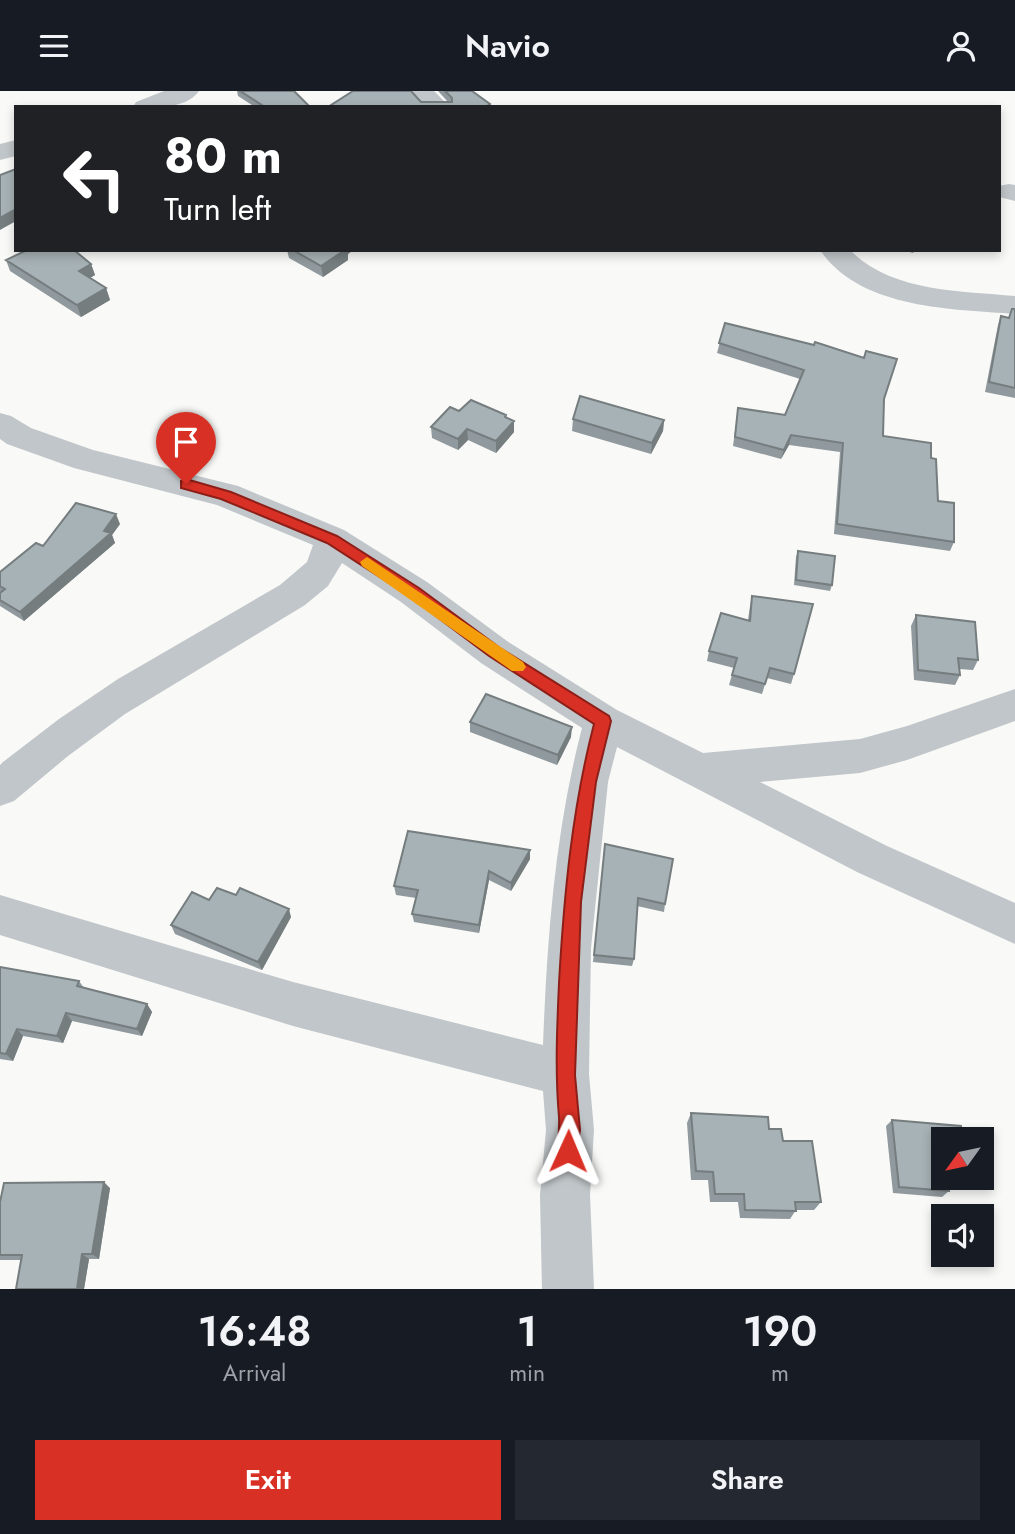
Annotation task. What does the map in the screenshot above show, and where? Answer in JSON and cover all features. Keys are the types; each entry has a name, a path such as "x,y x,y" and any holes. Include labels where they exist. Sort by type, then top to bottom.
{"street":[{"path":"150,105 187,91"},
{"path":"419,91 436,105"},
{"path":"836,252 856,273 876,281 940,298 1015,305"},
{"path":"4,431 86,460 226,495 332,539 414,592 494,652 603,721 872,859 1015,924"},
{"path":"0,789 29,764 150,678 261,614 311,580 327,564 332,539"},
{"path":"703,771 860,757 1015,705"},
{"path":"568,1289 565,1195 570,1130 565,1075 572,902 588,782 603,721"},
{"path":"0,915 293,1004 425,1036 565,1075"}],"building":[{"path":"240,91 294,91 308,105 262,105"},
{"path":"353,91 411,91 421,102 452,102 452,98 445,91 472,91 490,104 489,105 331,105"},
{"path":"14,170 14,210 0,218 0,175"},
{"path":"23,252 76,252 91,264 79,271 106,288 77,305 6,260"},
{"path":"296,252 342,252 321,266"},
{"path":"1012,309 1015,309 1015,388 989,382 1001,316 1009,318"},
{"path":"725,323 814,345 815,342 864,358 866,351 897,359 884,399 883,436 931,443 931,458 936,459 938,501 954,503 954,542 837,524 843,443 791,435 784,450 735,437 738,408 785,415 804,370 719,343"},
{"path":"580,396 664,420 652,443 573,419"},
{"path":"471,400 514,421 496,441 467,429 458,439 431,427 450,407 459,411"},
{"path":"76,503 116,514 104,531 111,533 20,612 0,600 0,593 5,589 0,586 0,572 36,543 43,546"},
{"path":"798,551 835,556 832,585 796,580"},
{"path":"752,596 813,604 794,674 770,668 765,684 732,675 737,658 709,651 721,613 750,621"},
{"path":"916,615 975,622 978,660 958,658 960,675 918,670"},
{"path":"486,694 572,727 558,755 470,722"},
{"path":"408,831 530,850 511,883 489,871 479,925 412,914 418,890 394,886"},
{"path":"605,844 673,859 665,904 638,898 634,959 594,955"},
{"path":"217,888 236,895 240,888 289,909 258,962 171,925 192,892 209,900"},
{"path":"0,967 79,981 77,986 147,1004 137,1029 66,1013 57,1036 17,1029 6,1054 0,1053"},
{"path":"691,1113 768,1117 769,1129 781,1129 783,1141 812,1141 821,1202 795,1202 796,1211 745,1210 744,1194 715,1194 713,1172 696,1171"},
{"path":"892,1120 961,1126 931,1127 931,1190 899,1187"},
{"path":"104,1182 92,1254 82,1254 77,1289 16,1289 22,1255 0,1255 0,1202 4,1183"}],"slow traffic":[{"path":"367,562 414,592 518,667"}],"route":[{"path":"186,484 226,495 332,539 414,592 494,652 603,721 588,782 572,902 565,1075 570,1130 568,1151"}]}
